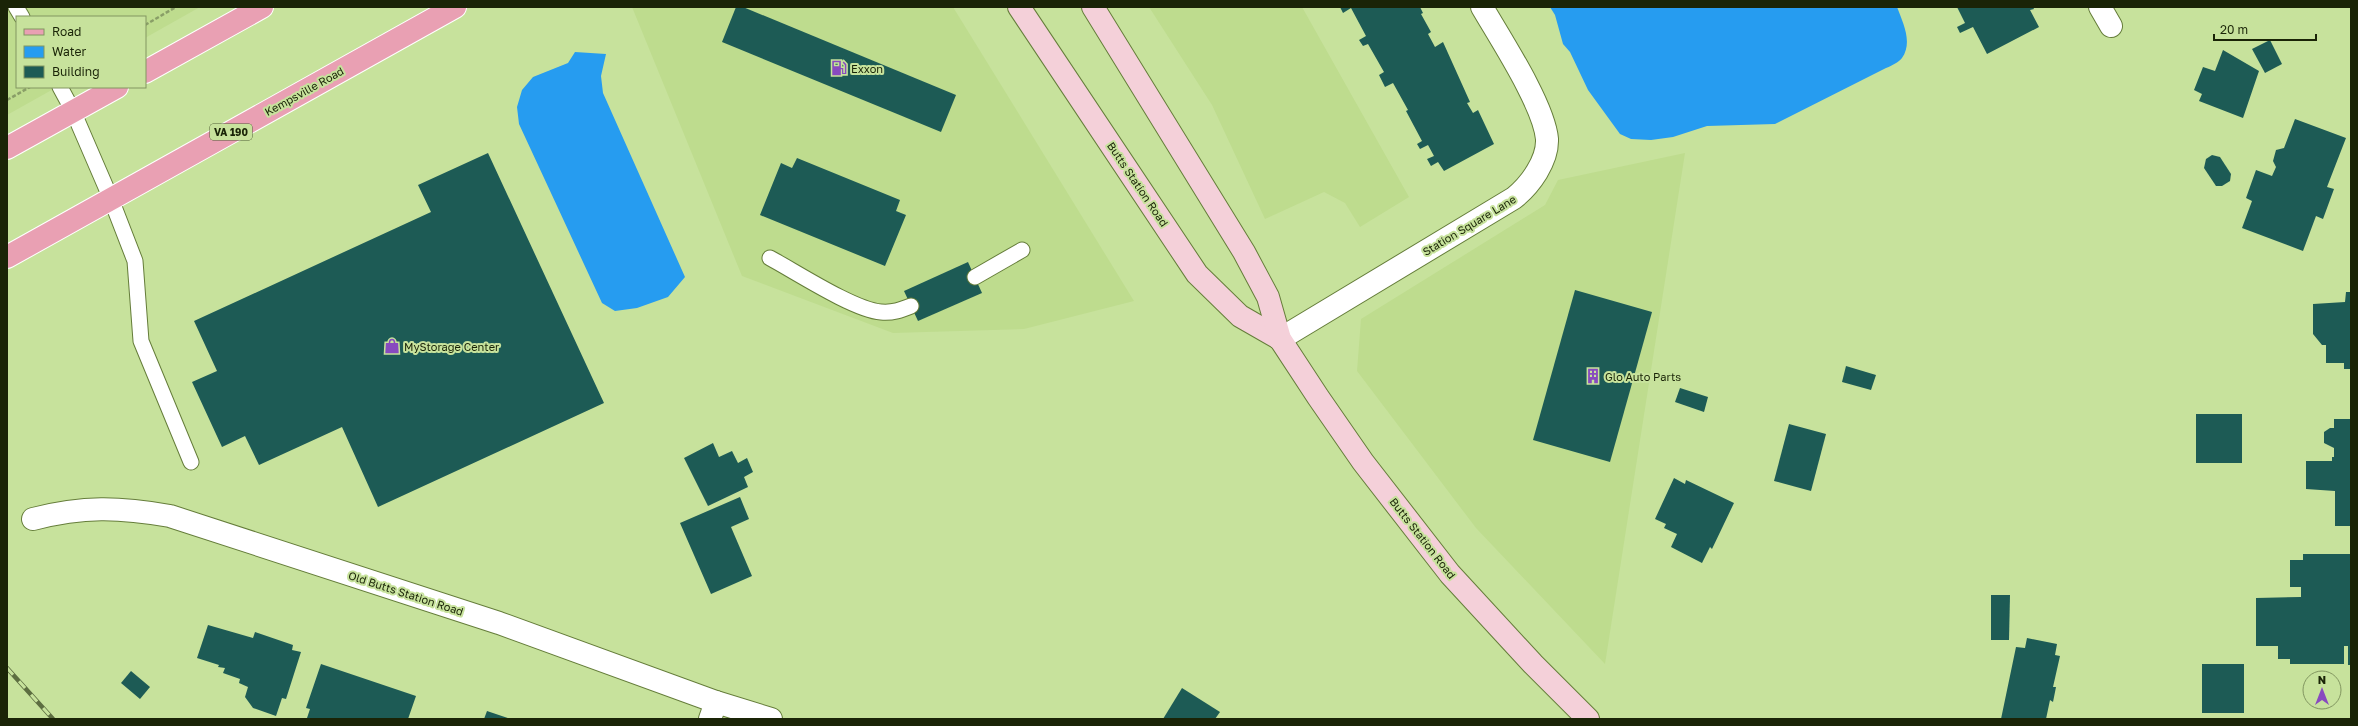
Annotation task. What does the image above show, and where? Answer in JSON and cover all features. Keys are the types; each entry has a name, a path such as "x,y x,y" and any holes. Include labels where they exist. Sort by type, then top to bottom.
{"main road":[{"path":"146,71 262,7"},
{"name":"Kempsville Road","path":"7,257 455,7"},
{"name":"Butts Station Road","path":"1019,7 1197,274 1240,316 1280,339"},
{"name":"Butts Station Road","path":"1093,7 1244,252 1268,297 1280,339 1363,462 1450,574 1533,664 1588,719"},
{"path":"7,148 115,88"}],"street":[{"name":"Station Square Lane","path":"1280,339 1514,198 1524,190 1536,172 1545,150 1547,140 1545,130 1526,84 1482,7"},
{"path":"2100,7 2111,26"},
{"name":"Old Butts Station Road","path":"33,519 64,511 108,508 129,509 170,516 499,623 713,710 771,719"}],"lane":[{"path":"16,7 21,16"},
{"path":"61,88 73,111 111,199 135,261 141,341 191,462"},
{"path":"975,277 1022,250"},
{"path":"770,258 862,308 880,312 896,312 911,306"}],"path":[{"path":"146,24 176,7"},
{"path":"7,100 28,88"}],"shaded area":[{"path":"7,7 200,7 146,37 146,16 16,16 16,88 55,88 7,115"},
{"path":"632,7 953,7 1134,301 1024,329 893,333 742,276"},
{"path":"1149,7 1302,7 1409,197 1360,227 1345,203 1324,192 1265,219 1212,105"},
{"path":"1685,153 1605,664 1476,528 1357,371 1361,319 1545,205 1558,180"}],"water":[{"path":"1550,7 1897,7 1906,32 1907,46 1902,58 1895,64 1775,124 1707,126 1673,137 1651,140 1631,139 1620,134 1588,90 1570,52 1563,44 1555,15"},
{"path":"575,52 606,54 601,76 603,93 685,277 668,297 637,308 615,311 602,303 519,124 517,107 522,90 533,77 568,63"}],"building":[{"name":"Exxon","path":"736,7 743,7 956,95 941,132 722,42"},
{"path":"1340,7 1420,7 1423,13 1421,14 1431,32 1428,34 1435,47 1443,42 1470,102 1467,103 1473,113 1478,110 1494,144 1444,171 1438,162 1431,166 1427,159 1434,156 1428,145 1420,149 1417,144 1422,141 1406,111 1408,110 1393,83 1385,87 1379,75 1384,72 1368,44 1363,46 1359,40 1366,36 1351,8 1343,13"},
{"path":"1957,7 2033,7 2034,9 2030,10 2039,27 1987,54 1973,27 1960,33 1957,27 1965,23"},
{"path":"2270,40 2282,64 2265,73 2252,49"},
{"path":"2223,50 2259,71 2243,118 2199,101 2202,94 2194,90 2203,67 2215,71"},
{"path":"2295,119 2346,138 2327,187 2334,189 2323,219 2316,216 2303,251 2242,228 2252,201 2246,198 2256,170 2272,176 2276,167 2273,161 2276,150 2284,148"},
{"name":"MyStorage Center","path":"488,153 604,403 378,507 342,427 259,465 245,436 222,447 192,382 217,371 194,321 431,212 418,185"},
{"path":"2212,155 2220,157 2231,174 2230,181 2222,186 2216,186 2204,168 2206,159"},
{"path":"797,158 900,200 896,211 906,215 885,266 760,215 781,163 792,168"},
{"path":"968,262 982,293 918,321 904,291"},
{"name":"Glo Auto Parts","path":"1575,290 1652,312 1610,462 1533,440"},
{"path":"2346,292 2351,292 2351,369 2344,369 2344,363 2326,363 2326,345 2322,345 2313,334 2313,304 2345,302"},
{"path":"1846,366 1876,375 1871,390 1842,382"},
{"path":"1680,388 1708,397 1704,412 1675,402"},
{"path":"2196,414 2242,414 2242,463 2196,463"},
{"path":"2334,419 2351,419 2351,526 2335,526 2335,491 2306,489 2306,461 2332,461 2332,457 2334,457 2334,448 2324,443 2324,432 2330,428 2334,428"},
{"path":"1789,424 1826,434 1811,491 1774,481"},
{"path":"713,443 719,457 732,451 738,463 747,458 753,472 744,477 748,487 708,506 684,458"},
{"path":"1674,478 1685,484 1686,480 1734,503 1712,549 1710,547 1702,563 1671,547 1677,534 1664,528 1666,524 1655,519"},
{"path":"740,497 749,519 731,527 752,576 711,594 680,523"},
{"path":"2303,554 2351,554 2351,665 2348,665 2348,646 2344,646 2344,664 2290,664 2290,659 2278,659 2278,646 2256,646 2256,598 2301,597 2301,587 2290,587 2290,560 2303,560"},
{"path":"1991,595 2010,595 2009,640 1991,640"},
{"path":"208,625 253,638 255,632 293,645 292,650 301,652 286,699 282,698 276,716 253,708 245,697 248,687 239,683 240,679 223,673 225,668 218,667 219,665 197,658"},
{"path":"2027,638 2057,644 2055,655 2060,656 2053,687 2056,687 2053,702 2050,700 2046,719 2001,719 2016,647 2025,648"},
{"path":"321,664 416,696 408,719 307,718 310,709 306,708"},
{"path":"2202,664 2244,664 2244,713 2202,713"},
{"path":"131,671 150,687 140,699 121,683"},
{"path":"1182,688 1220,712 1215,719 1163,719"},
{"path":"487,711 511,719 484,719"}],"railway":[{"path":"7,668 53,719"}],"place":[{"name":"Exxon","path":"839,68"},
{"name":"MyStorage Center","path":"392,346"},
{"name":"Glo Auto Parts","path":"1593,376"}]}
